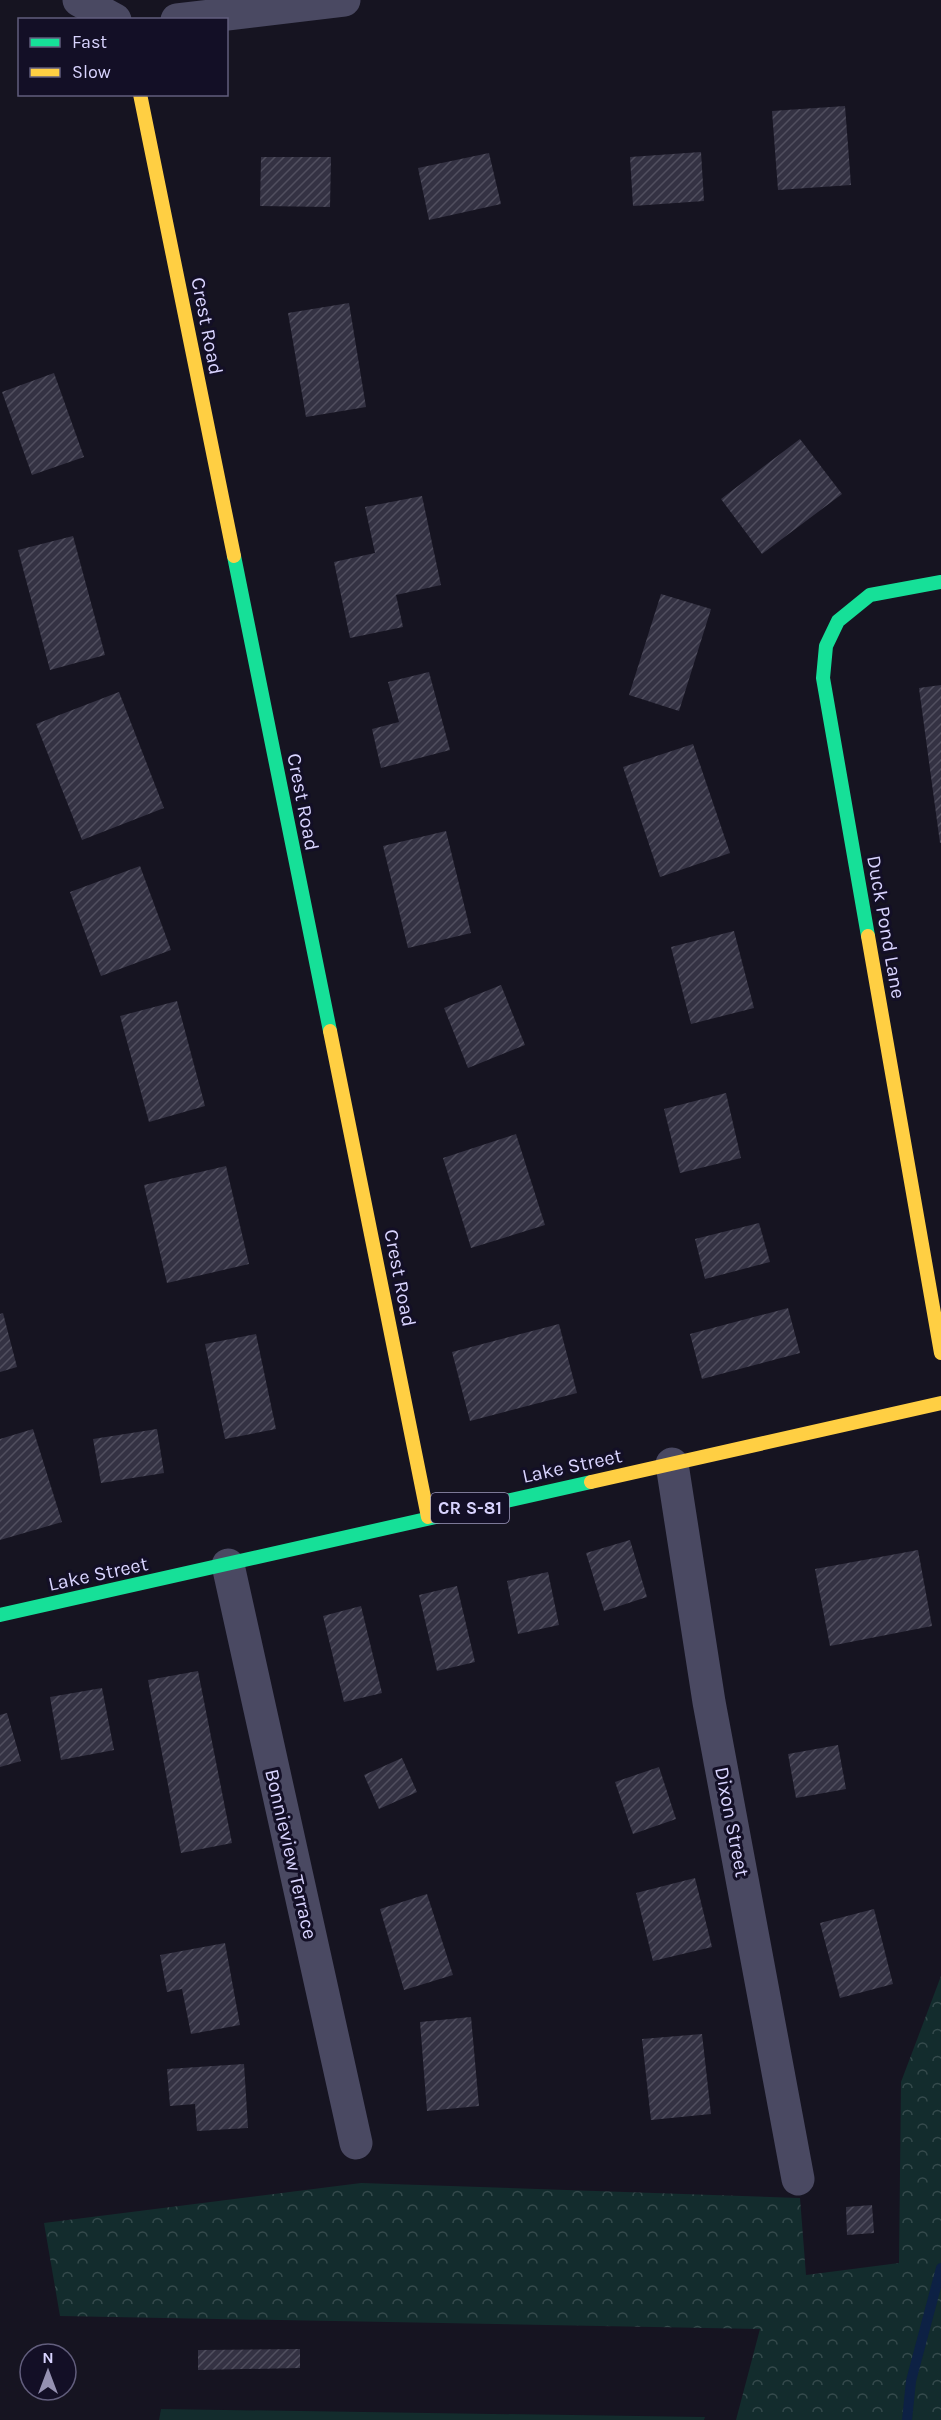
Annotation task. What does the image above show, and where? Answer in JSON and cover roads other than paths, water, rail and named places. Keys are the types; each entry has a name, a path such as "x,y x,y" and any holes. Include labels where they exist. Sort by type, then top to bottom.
{"street":[{"path":"79,0 111,18"},
{"path":"194,18 344,0"},
{"name":"Crest Road","path":"140,96 428,1518"},
{"name":"Duck Pond Lane","path":"941,582 870,595 838,621 826,646 823,678 941,1353"},
{"name":"Lake Street","path":"0,1615 941,1403"},
{"name":"Dixon Street","path":"672,1464 709,1702 798,2179"},
{"name":"Bonnieview Terrace","path":"228,1565 356,2143"}],"waterway":[{"path":"907,2420 911,2381 941,2268"}]}
